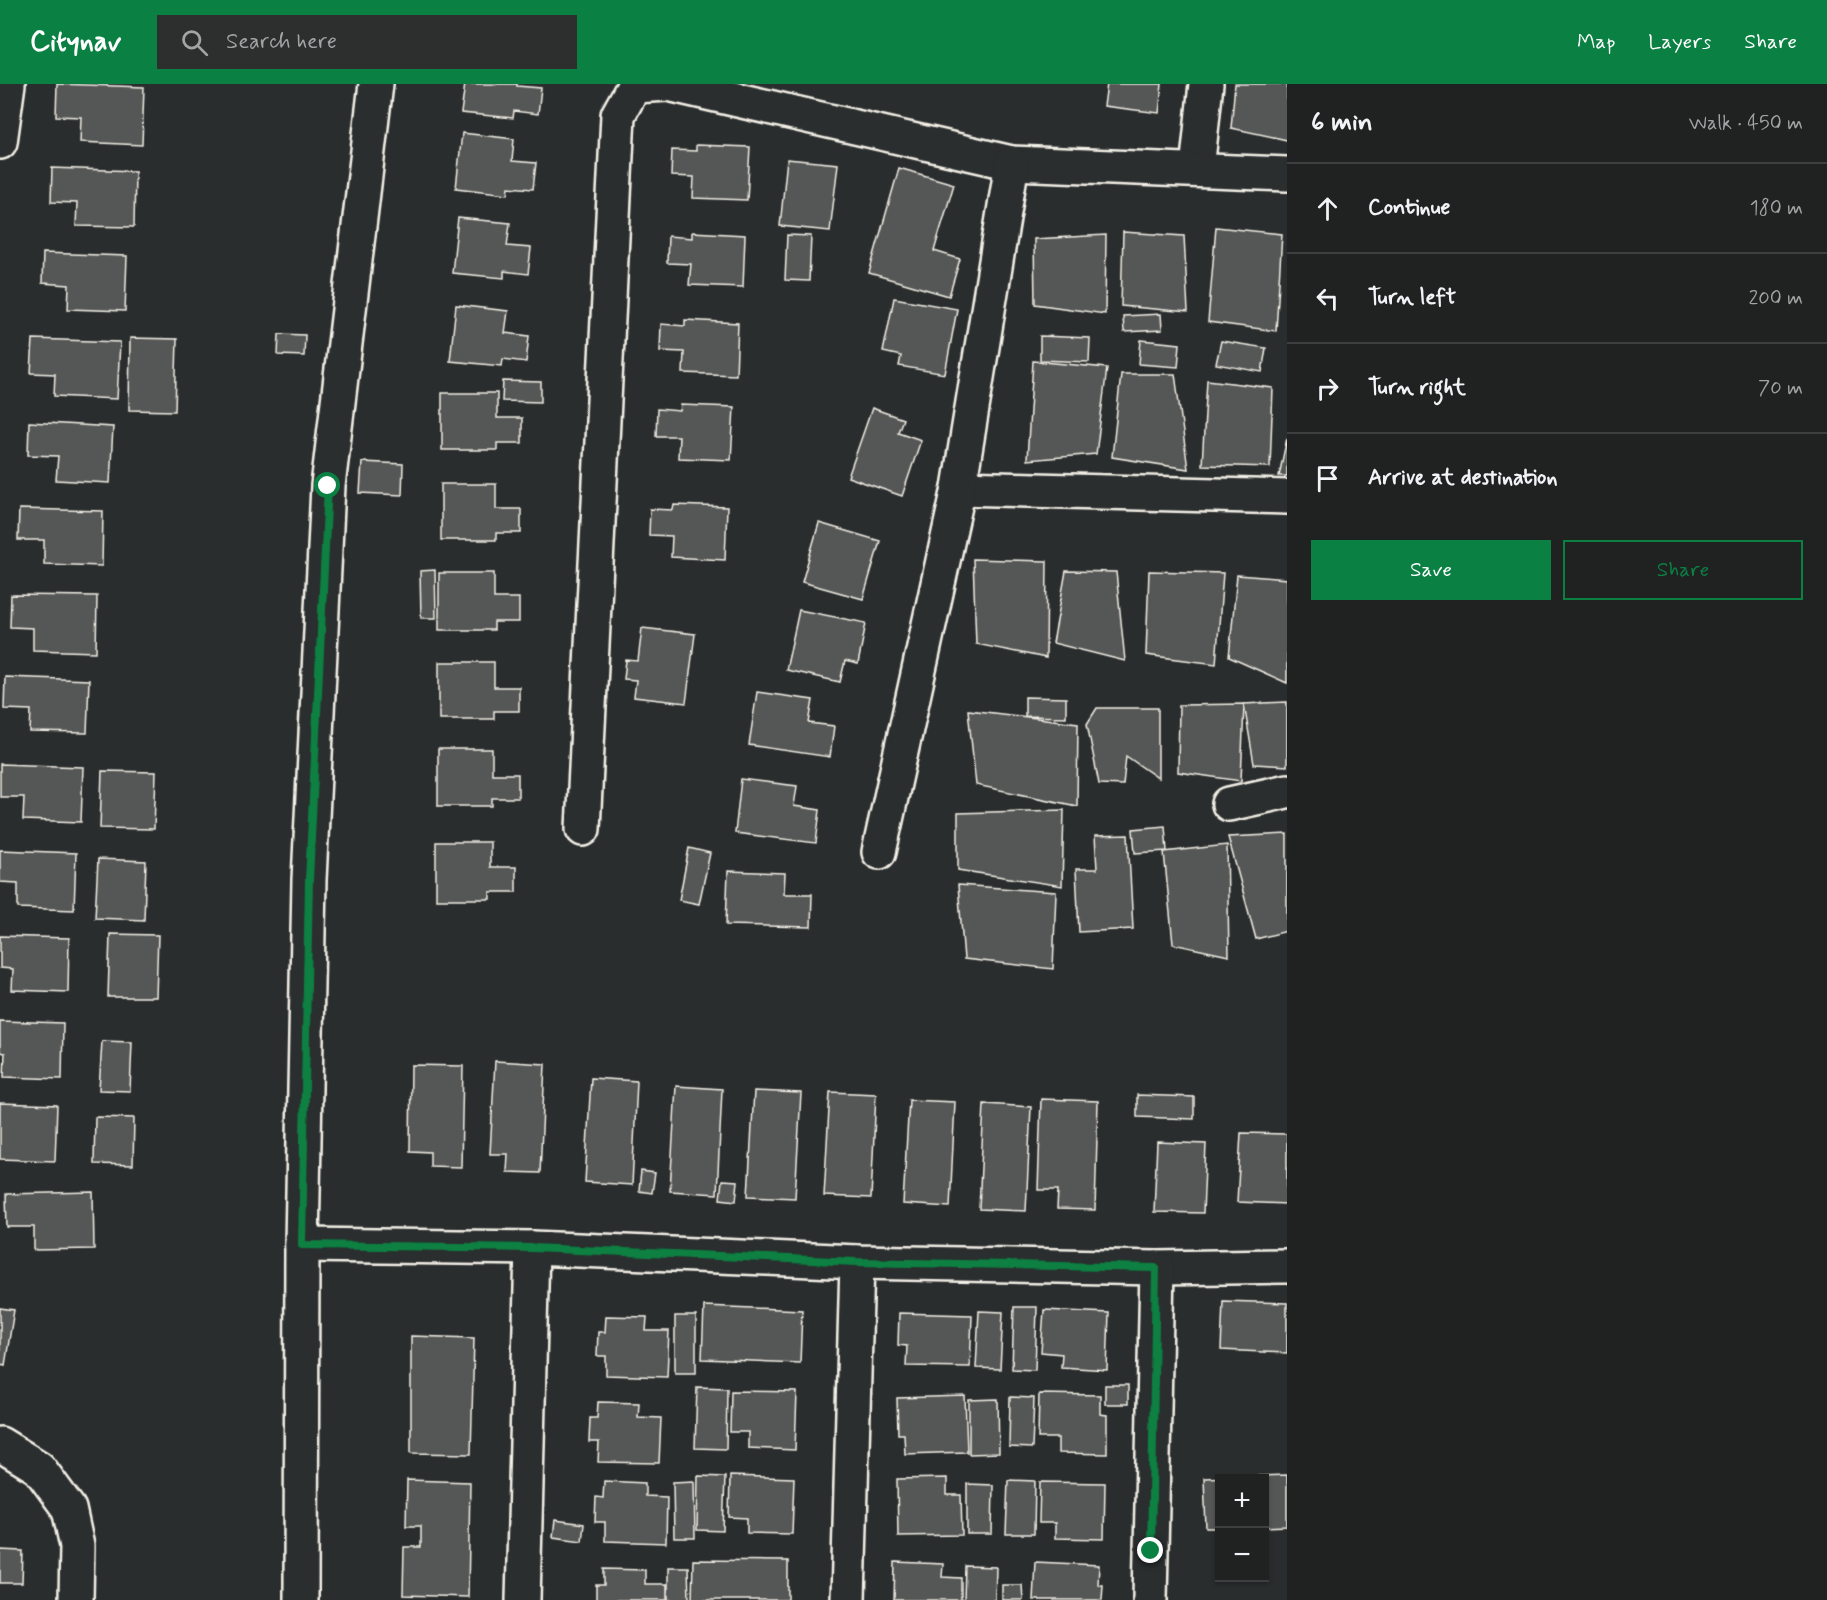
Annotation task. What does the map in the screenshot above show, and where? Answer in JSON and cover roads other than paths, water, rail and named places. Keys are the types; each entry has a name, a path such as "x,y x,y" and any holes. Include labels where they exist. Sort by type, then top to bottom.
{"street":[{"path":"0,142 8,84"},
{"path":"301,1600 302,1245 309,880 328,486 376,84"},
{"path":"583,830 618,116 634,86 668,84 1012,163 1287,174"},
{"path":"1197,170 1206,84"},
{"path":"879,852 959,488 1012,163"},
{"path":"959,488 1287,497"},
{"path":"1229,804 1287,790"},
{"path":"302,1245 532,1248 857,1262 1156,1268 1287,1266"},
{"path":"523,1600 532,1248"},
{"path":"848,1600 857,1262"},
{"path":"1150,1600 1156,1268"},
{"path":"0,1444 39,1468 69,1509 77,1546 76,1600"}]}
